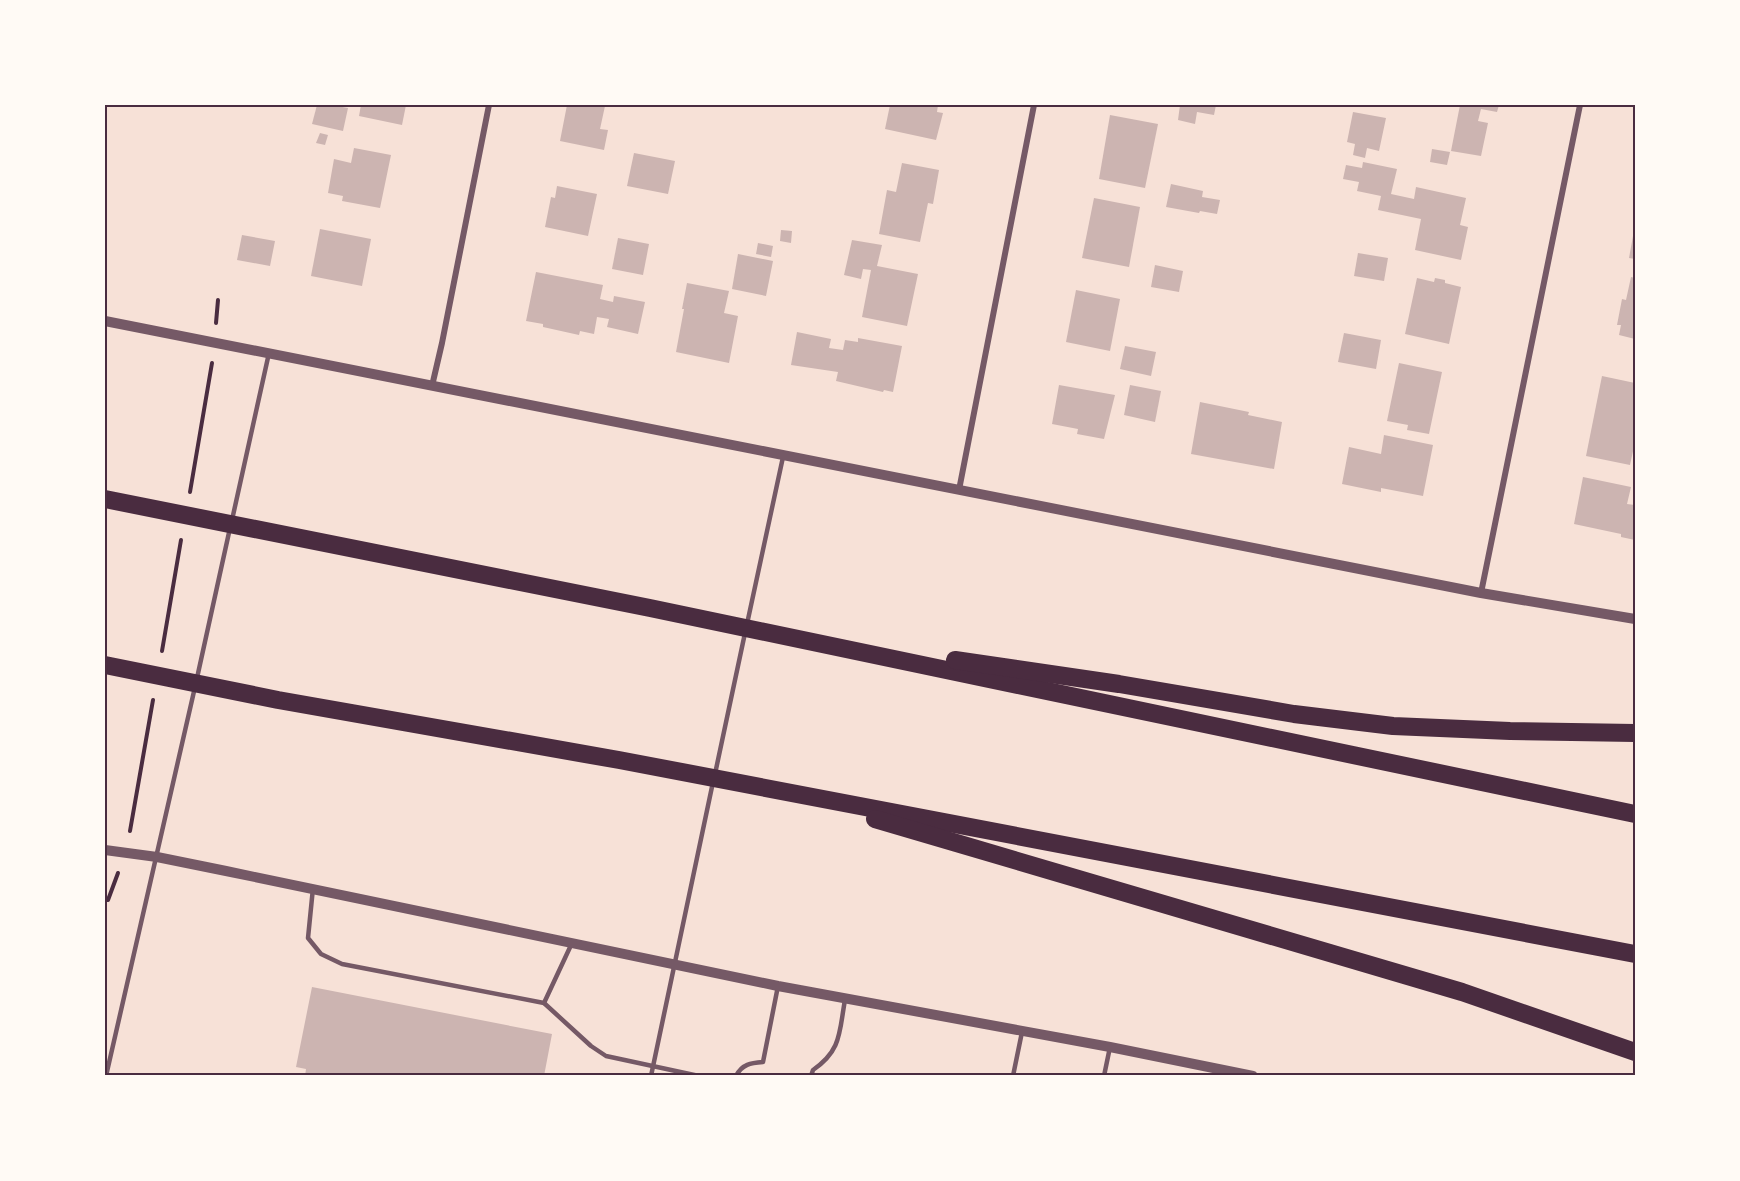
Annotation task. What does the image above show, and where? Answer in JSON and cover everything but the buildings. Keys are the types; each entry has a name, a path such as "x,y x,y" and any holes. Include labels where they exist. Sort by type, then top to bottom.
{"highway":[{"path":"111,500 807,640 1635,814"},
{"path":"807,640 1022,669 1294,714 1393,726 1635,733"},
{"path":"105,665 278,700 619,760 1635,954"},
{"path":"778,790 1462,992 1635,1052"}],"street":[{"path":"432,386 489,105"},
{"path":"959,491 1034,105"},
{"path":"1481,593 1580,105"},
{"path":"105,321 1481,593 1635,619"},
{"path":"105,850 157,857 313,888 778,986 1110,1047 1253,1076"}],"lane":[{"path":"106,1076 269,352"},
{"path":"651,1076 673,964 784,455"},
{"path":"313,888 308,938 321,954 342,964 544,1003 591,1046 606,1056 699,1076"},
{"path":"544,1003 572,943"},
{"path":"736,1076 739,1070 748,1064 763,1062 778,986"},
{"path":"811,1076 813,1070 827,1060 837,1044 845,998"},
{"path":"1013,1076 1022,1031"},
{"path":"1104,1076 1110,1047"}],"path":[{"path":"188,502 211,373 218,300"},
{"path":"161,654 182,537"},
{"path":"105,900 108,900 126,854 155,689"}]}
